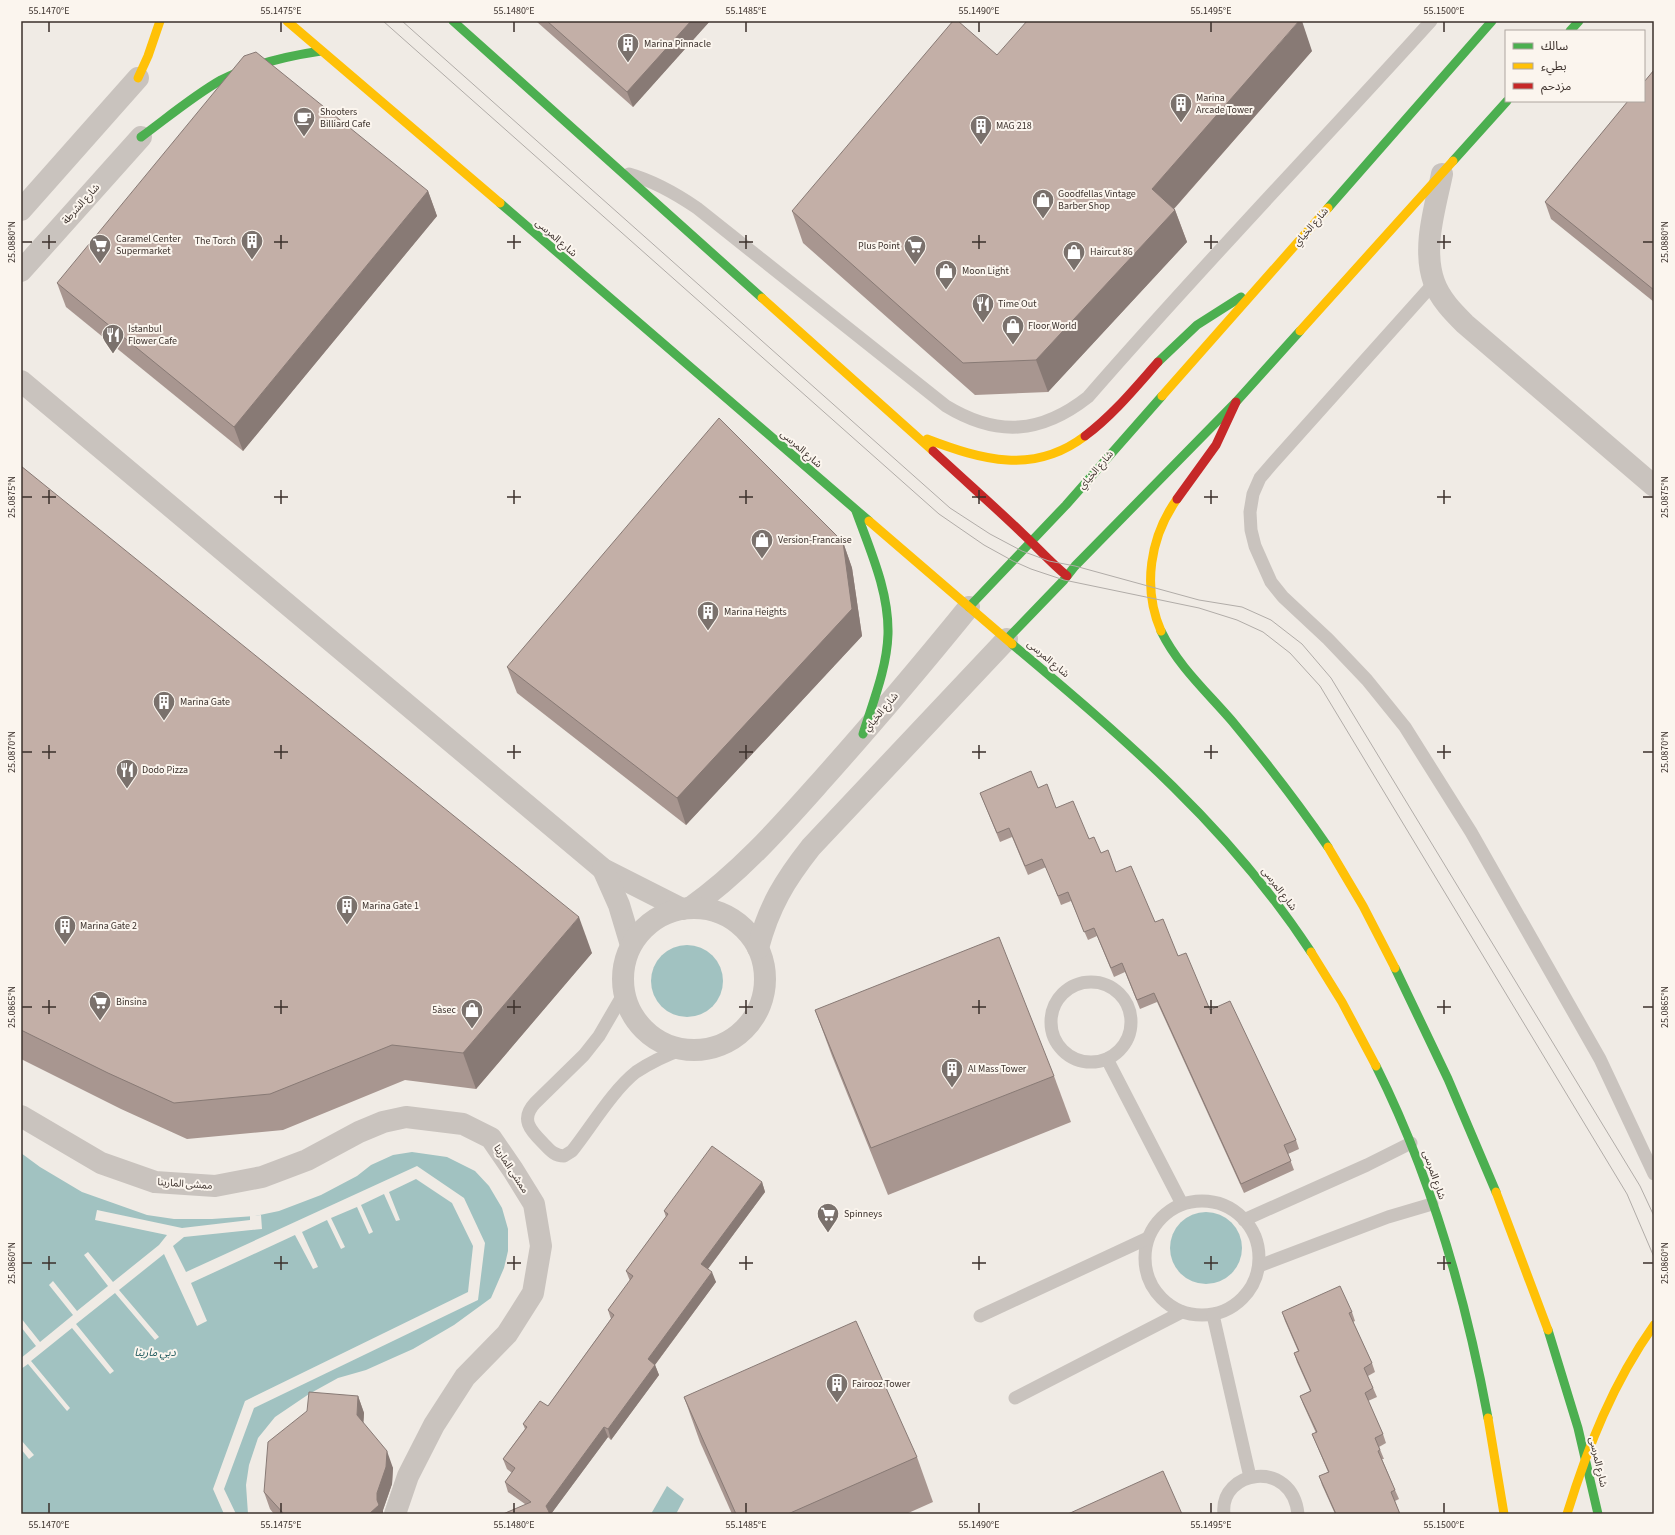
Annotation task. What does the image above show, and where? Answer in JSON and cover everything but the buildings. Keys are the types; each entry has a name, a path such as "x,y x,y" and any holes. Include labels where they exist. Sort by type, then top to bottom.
{"main road":[{"path":"138,78 148,56 160,21"},
{"name":"شارع المرسى","path":"287,21 1070,692 1132,747 1199,811 1244,861 1285,914 1323,970 1357,1028 1387,1088 1411,1143 1432,1204 1462,1301 1483,1390 1504,1514"},
{"path":"453,21 916,436 1031,541 1049,561 1067,576"},
{"name":"شارع الخياي","path":"969,607 1066,505 1492,21"},
{"path":"1571,30 1579,21"},
{"path":"142,137 212,86 231,75 270,60 321,51"},
{"path":"1007,639 1075,566 1236,402 1506,102"},
{"path":"916,436 965,454 985,459 1006,461 1026,460 1047,456 1066,449 1084,439 1100,426 1163,358 1194,328 1229,303 1255,291"},
{"name":"شارع المرسى","path":"1236,402 1219,442 1170,511 1158,536 1150,578 1151,598 1157,620 1165,639 1176,658 1278,777 1346,877 1375,927 1433,1044 1468,1123 1506,1216 1558,1359 1578,1423 1598,1514"},
{"path":"856,510 882,585 887,613 888,633 882,672 863,734"},
{"path":"1567,1514 1581,1468 1598,1422 1620,1378 1654,1325"}],"street":[{"path":"21,210 138,78"},
{"name":"شارع الشرطة","path":"21,271 142,137"},
{"path":"1442,174 1430,233 1430,260 1434,283 1448,306 1465,324 1654,486"},
{"path":"22,381 603,869 686,909"},
{"name":"شارع الخياي","path":"686,909 728,879 767,841 863,734 969,607"},
{"path":"758,948 770,908 795,867 807,852 1007,639"},
{"path":"603,869 619,905 632,945"},
{"path":"686,909 707,910 723,914 737,923 749,934 758,948 764,964 765,981 763,998 756,1014 746,1028 733,1039 718,1046 700,1050 683,1049 666,1045 638,1024 629,1009 624,993 623,977 625,960 638,935 658,918 670,912 686,909"},
{"name":"ممشى المارينا","path":"21,1116 101,1162 155,1182 215,1186 262,1177 307,1160 359,1132 383,1122 406,1117 463,1124 491,1138 534,1204 541,1246 533,1293 507,1334 465,1377 434,1425 408,1476 395,1514"}],"lane":[{"path":"621,172 649,180 674,193 697,208 946,406 960,415 981,423 1009,427 1043,423 1074,408 1088,397 1176,296 1349,112 1431,21"},
{"path":"1434,283 1260,478 1254,494 1250,512 1251,530 1255,546 1271,582 1283,597 1328,639 1367,680 1405,727 1471,832 1600,1059 1654,1174"},
{"path":"1097,982 1111,987 1122,997 1130,1009 1132,1024 1128,1038 1120,1050 1107,1059 1093,1062 1078,1060 1065,1052 1056,1041 1051,1027 1052,1012 1058,999 1069,988 1082,983 1097,982"},
{"path":"624,993 599,1036 584,1055 529,1110 527,1120 530,1129 554,1154 564,1156 572,1151 623,1085 635,1073 656,1060 683,1049"},
{"path":"1107,1059 1182,1204"},
{"path":"1244,1220 1411,1143"},
{"path":"1195,1201 1209,1202 1222,1205 1234,1211 1244,1220 1254,1234 1259,1249 1259,1266 1254,1283 1244,1298 1230,1308 1213,1315 1197,1316 1182,1312 1168,1305 1157,1295 1149,1282 1145,1267 1144,1252 1148,1238 1156,1223 1168,1212 1182,1204 1195,1201"},
{"path":"1259,1266 1388,1217 1432,1204"},
{"path":"980,1316 1148,1238"},
{"path":"1015,1398 1182,1312"},
{"path":"1213,1315 1250,1478"},
{"path":"1224,1514 1223,1510 1227,1495 1237,1484 1250,1478 1264,1476 1279,1480 1290,1489 1297,1502 1298,1514"}],"water":[{"path":"680,945 694,945 701,947 713,955 721,967 723,981 721,995 713,1007 701,1015 694,1017 680,1017 673,1015 661,1007 653,995 651,988 651,974 653,967 661,955 673,947"},
{"name":"دبي مارينا","path":"412,1152 447,1157 475,1171 489,1186 502,1208 508,1229 508,1251 504,1268 491,1298 454,1325 413,1349 366,1370 338,1378 309,1394 275,1417 258,1438 249,1465 246,1485 248,1514 21,1514 21,1153 40,1167 82,1192 147,1215 174,1219 212,1219 255,1216 279,1211 321,1195 357,1176 371,1165 393,1155"},
{"path":"1199,1212 1213,1212 1220,1214 1232,1222 1240,1234 1242,1248 1240,1262 1232,1274 1220,1282 1213,1284 1199,1284 1192,1282 1180,1274 1172,1262 1170,1255 1170,1241 1172,1234 1180,1222 1192,1214"},
{"path":"667,1486 684,1499 676,1514 651,1514"}],"pier":[{"path":"417,1166 464,1198 485,1243 478,1300 254,1408 224,1489 236,1514 224,1514 213,1489 245,1401 468,1292 473,1246 452,1203 416,1179 389,1192 400,1220 396,1221 384,1194 361,1205 373,1232 369,1234 357,1207 331,1218 345,1247 341,1249 327,1220 302,1232 318,1267 313,1269 295,1235 191,1283 207,1321 197,1326 164,1254 119,1290 159,1337 155,1340 115,1293 76,1324 114,1371 110,1374 72,1328 31,1361 70,1408 67,1411 28,1364 21,1369 21,1358 36,1346 21,1327 21,1318 40,1342 73,1315 49,1285 53,1281 77,1311 108,1286 84,1255 88,1252 113,1282 159,1245 167,1235 95,1220 97,1210 182,1228 250,1220 250,1216 261,1215 262,1229 184,1237 173,1246 186,1272"},
{"path":"21,1440 34,1455 29,1459 21,1449"}],"tram line":[{"path":"383,21 939,514 984,545 1031,569 1064,580 1199,608 1237,620 1263,632 1290,653 1320,686 1627,1194 1654,1257"},
{"path":"402,21 950,508 990,534 1022,551 1049,561 1075,566 1199,600 1242,607 1271,620 1302,644 1331,678 1640,1186 1654,1216"}],"traffic: fast":[{"path":"453,21 762,298"},
{"path":"1328,208 1492,21"},
{"path":"1571,30 1579,21"},
{"path":"141,137 190,100 233,74 270,61 321,51"},
{"path":"1453,161 1506,102"},
{"path":"500,203 869,521"},
{"path":"1158,362 1197,325 1241,297"},
{"path":"1007,639 1064,580 1075,566 1236,402 1300,331"},
{"path":"969,607 1066,505 1162,396"},
{"path":"856,511 873,556 882,586 888,634 882,672 863,734"},
{"path":"1161,631 1184,667 1232,721 1257,752 1328,847"},
{"path":"1012,644 1095,714 1173,787 1210,825 1246,865 1279,907 1311,952"},
{"path":"1395,968 1448,1079 1496,1192"},
{"path":"1376,1066 1413,1150 1444,1238 1469,1328 1488,1418"},
{"path":"1548,1330 1578,1428 1598,1514"}],"traffic: slow":[{"path":"138,78 148,56 160,21"},
{"path":"287,21 500,203"},
{"path":"1300,331 1453,161"},
{"path":"1162,396 1328,208"},
{"path":"762,298 933,451"},
{"path":"927,439 988,458 1027,460 1047,456 1066,448 1085,436"},
{"path":"1161,631 1155,614 1152,597 1152,563 1160,529 1177,499"},
{"path":"869,521 1012,644"},
{"path":"1328,847 1363,906 1395,968"},
{"path":"1311,952 1342,1002 1376,1066"},
{"path":"1496,1192 1548,1330"},
{"path":"1567,1514 1593,1440 1614,1392 1639,1347 1654,1325"},
{"path":"1488,1418 1504,1514"}],"traffic: jam":[{"path":"1085,436 1114,410 1158,362"},
{"path":"1177,499 1216,445 1236,402"},
{"path":"933,451 1067,576"}],"place":[{"name":"Marina Pinnacle","path":"628,64"},
{"name":"Marina Arcade Tower","path":"1181,124"},
{"name":"Shooters Billiard Cafe","path":"304,138"},
{"name":"MAG 218","path":"981,146"},
{"name":"Goodfellas Vintage Barber Shop","path":"1043,220"},
{"name":"The Torch","path":"252,260"},
{"name":"Caramel Center Supermarket","path":"100,264"},
{"name":"Plus Point","path":"915,266"},
{"name":"Haircut 86","path":"1074,272"},
{"name":"Moon Light","path":"946,290"},
{"name":"Time Out","path":"983,324"},
{"name":"Floor World","path":"1013,346"},
{"name":"Istanbul Flower Cafe","path":"113,354"},
{"name":"Version-Francaise","path":"762,560"},
{"name":"Marina Heights","path":"708,632"},
{"name":"Marina Gate","path":"164,722"},
{"name":"Dodo Pizza","path":"127,790"},
{"name":"Marina Gate 1","path":"347,926"},
{"name":"Marina Gate 2","path":"65,946"},
{"name":"Binsina","path":"100,1022"},
{"name":"5àsec","path":"472,1030"},
{"name":"Al Mass Tower","path":"952,1088"},
{"name":"Spinneys","path":"828,1234"},
{"name":"Fairooz Tower","path":"837,1404"}]}
